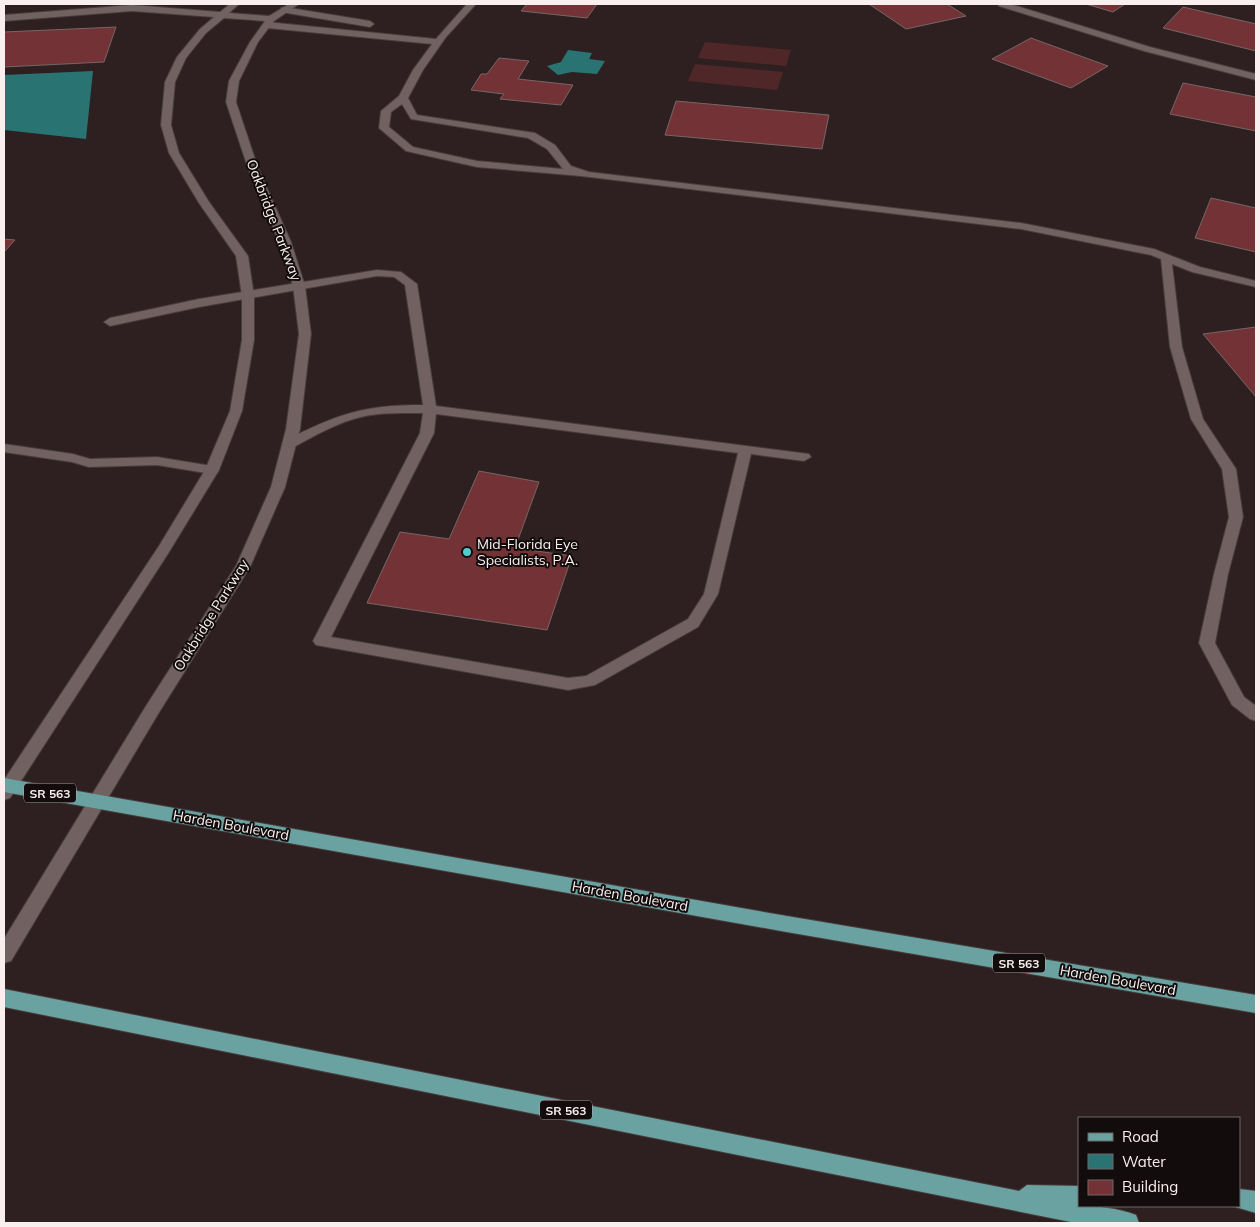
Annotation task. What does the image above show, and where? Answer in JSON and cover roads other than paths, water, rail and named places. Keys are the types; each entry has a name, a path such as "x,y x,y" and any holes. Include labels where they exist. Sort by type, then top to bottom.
{"main road":[{"name":"Harden Boulevard","path":"5,788 97,801 771,921 1256,1004"},
{"name":"SR 563","path":"4,998 1128,1223"},
{"path":"993,1196 1078,1197"},
{"path":"1240,1199 1256,1202"}],"street":[{"path":"49,14 53,4"},
{"path":"5,788 164,548 212,470 236,411 248,340 248,296 242,256 204,203 174,153 166,125 170,82 182,57 203,31 235,4"},
{"path":"472,4 440,38 418,70 403,98 386,111 384,128 410,149 477,164 588,175 1021,226 1154,252 1196,270 1256,284"},
{"path":"1002,4 1147,49 1256,77"},
{"path":"290,7 440,38"},
{"name":"Oakbridge Parkway","path":"4,955 242,567 278,487 293,429 305,334 299,286 285,242 253,168 232,102 234,81 254,42 269,22 290,7"},
{"path":"4,18 132,8 222,15 269,22 440,38"},
{"path":"403,98 414,116 530,135 550,147 567,168 588,175"},
{"path":"1166,258 1176,347 1197,419 1229,469 1236,517 1221,574 1207,643 1238,701 1256,715"},
{"path":"110,322 199,303 248,296 377,272 397,274 411,284 430,409 426,433 321,641 568,684 589,681 693,623 711,594 745,450"},
{"path":"289,444 336,420 358,414 385,410 430,409 804,457"},
{"path":"4,448 73,458 89,463 157,461 212,470"}],"water":[{"path":"568,50 592,53 589,59 605,61 597,74 572,72 558,75 547,66 561,62"},
{"path":"93,71 86,139 4,130 4,75"}],"place":[{"name":"Mid-Florida Eye Specialists, P.A.","path":"467,552"}]}
